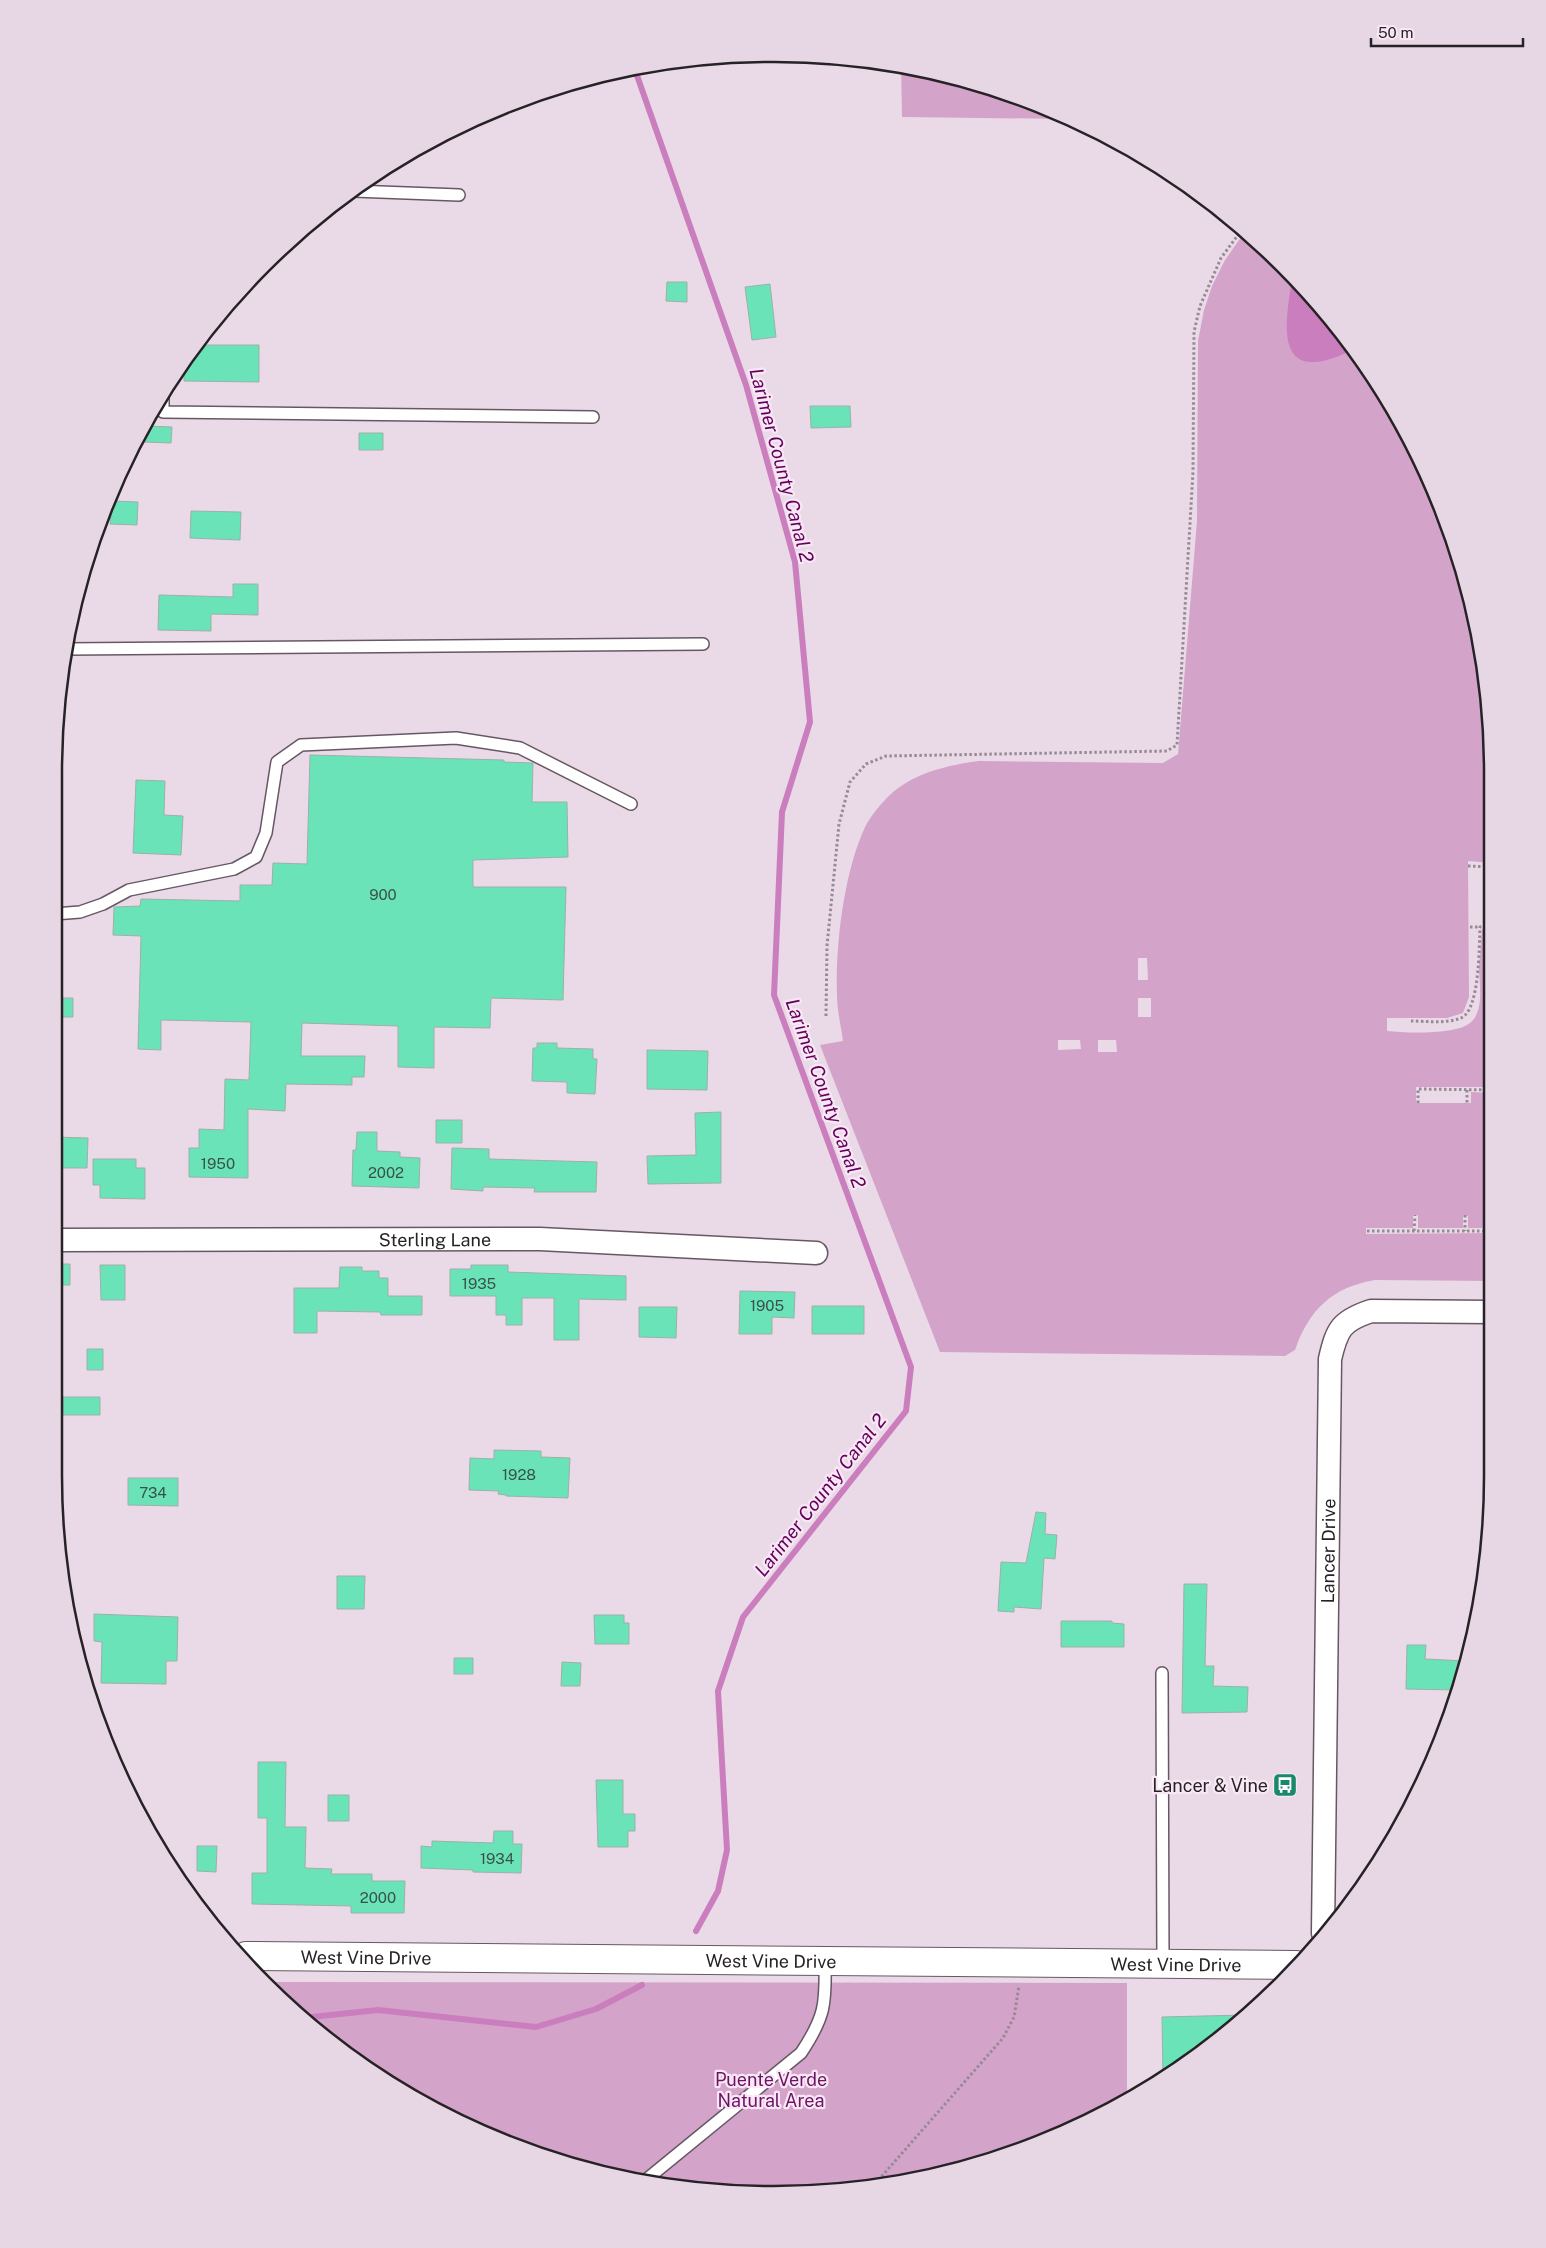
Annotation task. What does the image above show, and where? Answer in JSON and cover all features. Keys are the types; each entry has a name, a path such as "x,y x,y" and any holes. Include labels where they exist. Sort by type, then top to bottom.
{"street":[{"name":"Sterling Lane","path":"62,1240 540,1239 816,1253"},
{"name":"Lancer Drive","path":"1323,1924 1330,1359 1336,1337 1342,1325 1353,1317 1371,1311 1484,1312"},
{"name":"West Vine Drive","path":"251,1956 1286,1965"}],"lane":[{"path":"365,191 459,195"},
{"path":"163,410 163,412 593,417"},
{"path":"74,649 703,644"},
{"path":"62,913 80,912 103,904 129,890 234,869 256,857 266,833 277,762 301,745 456,738 520,748 631,804"},
{"path":"1162,1673 1163,1965"},
{"path":"652,2175 801,2053 818,2028 826,1996 825,1962"}],"path":[{"path":"826,1016 827,946 839,824 850,782 866,764 886,756 1167,751 1177,745 1193,472 1194,332 1200,306 1221,258 1237,236"},
{"path":"1468,866 1484,867"},
{"path":"1470,927 1484,926"},
{"path":"1411,1021 1454,1020 1462,1018 1469,1010 1477,981 1480,927"},
{"path":"1418,1102 1418,1089 1484,1090"},
{"path":"1467,1090 1467,1103"},
{"path":"1414,1231 1415,1215"},
{"path":"1465,1215 1465,1231"},
{"path":"1367,1231 1484,1231"},
{"path":"881,2177 1003,2038 1014,2017 1018,2000 1020,1964"}],"green space":[{"path":"901,74 957,87 1001,100 1049,119 902,117"},
{"path":"1240,238 1275,271 1337,340 1364,378 1410,459 1446,545 1459,589 1470,634 1477,680 1484,773 1484,862 1468,861 1469,997 1463,1013 1447,1018 1387,1018 1387,1031 1418,1033 1453,1030 1463,1027 1475,1018 1479,1004 1479,967 1482,929 1484,929 1484,1087 1416,1087 1416,1103 1471,1103 1471,1092 1484,1093 1484,1228 1468,1228 1468,1216 1463,1215 1463,1228 1418,1228 1418,1215 1413,1215 1413,1228 1366,1228 1366,1234 1484,1233 1484,1281 1375,1280 1346,1288 1334,1295 1315,1312 1307,1323 1295,1350 1285,1356 940,1352 820,1045 843,1041 837,1001 839,932 851,865 865,827 880,805 900,787 932,771 979,761 1163,763 1178,754 1197,521 1198,341 1204,310 1212,286 1225,260","holes":["1138,958 1147,958 1148,980 1138,980","1138,998 1151,998 1151,1017 1138,1017","1058,1040 1080,1040 1081,1049 1058,1050","1098,1040 1116,1040 1117,1052 1098,1052"]},
{"name":"Puente Verde Natural Area","path":"276,1982 1127,1983 1127,2091 1087,2112 1045,2131 1001,2148 957,2161 912,2172 866,2179 773,2186 727,2184 634,2172 545,2148 501,2131 459,2112 378,2066 340,2039"}],"shaded area":[{"path":"1291,288 1346,353 1316,362 1299,359 1292,352 1288,341 1287,314"}],"building":[{"path":"667,282 687,282 687,302 666,301"},
{"path":"770,284 776,337 752,340 745,287"},
{"path":"205,345 259,345 259,382 184,381 184,375"},
{"path":"810,406 850,406 851,427 811,428"},
{"path":"154,426 172,427 171,443 145,442"},
{"path":"359,433 383,433 383,450 359,450"},
{"path":"117,501 138,502 137,525 110,524"},
{"path":"191,511 241,512 240,540 190,538"},
{"path":"233,584 258,584 258,615 211,614 211,631 158,630 159,595 233,597"},
{"path":"310,755 504,760 504,762 533,763 532,802 567,802 568,857 473,860 473,887 566,887 563,1000 491,998 490,1028 434,1027 434,1068 398,1067 398,1026 302,1023 301,1056 365,1056 364,1077 352,1077 352,1085 286,1084 285,1111 248,1109 248,1178 189,1177 189,1148 199,1148 199,1129 224,1130 225,1079 249,1080 251,1022 161,1020 161,1050 138,1049 141,936 113,935 114,907 140,906 141,899 240,901 240,885 272,885 273,863 307,864"},
{"path":"136,780 165,781 164,815 183,816 181,855 133,853"},
{"path":"62,998 73,998 73,1017 62,1017"},
{"path":"537,1043 557,1043 557,1048 593,1049 593,1059 597,1059 595,1094 567,1093 567,1082 532,1081 533,1048 537,1048"},
{"path":"647,1050 708,1051 707,1090 647,1089"},
{"path":"721,1112 721,1183 648,1184 647,1156 696,1155 695,1113"},
{"path":"436,1120 462,1120 462,1143 436,1143"},
{"path":"357,1132 377,1132 377,1151 400,1152 400,1157 420,1158 419,1188 352,1186 353,1150 356,1150"},
{"path":"62,1137 88,1138 87,1168 62,1168"},
{"path":"452,1148 489,1149 489,1159 597,1162 596,1192 534,1192 535,1188 483,1187 483,1191 451,1189"},
{"path":"93,1159 136,1159 136,1168 145,1168 145,1199 100,1198 100,1185 93,1185"},
{"path":"62,1264 70,1264 70,1285 62,1285"},
{"path":"100,1265 125,1265 125,1300 101,1300"},
{"path":"471,1265 508,1265 508,1272 626,1276 626,1300 579,1299 579,1340 554,1340 554,1298 522,1298 522,1325 506,1325 506,1315 496,1315 496,1296 450,1296 450,1269 471,1269"},
{"path":"340,1267 362,1267 362,1271 379,1271 379,1278 388,1278 388,1296 422,1296 422,1315 381,1315 380,1312 317,1311 317,1333 294,1333 294,1288 339,1288"},
{"path":"740,1291 795,1292 794,1318 772,1317 772,1334 739,1334"},
{"path":"812,1306 864,1306 864,1334 812,1334"},
{"path":"639,1307 677,1307 676,1338 639,1337"},
{"path":"87,1349 103,1349 103,1370 87,1370"},
{"path":"63,1397 100,1397 100,1415 63,1415"},
{"path":"494,1450 541,1451 541,1457 570,1458 568,1498 506,1496 498,1494 499,1491 469,1490 470,1458 494,1459"},
{"path":"128,1478 178,1478 178,1506 128,1505"},
{"path":"1036,1512 1046,1513 1045,1534 1057,1535 1055,1559 1044,1558 1041,1609 1014,1607 1014,1612 998,1611 1001,1562 1026,1563"},
{"path":"337,1576 365,1576 364,1609 337,1609"},
{"path":"1184,1584 1207,1584 1205,1666 1214,1666 1213,1686 1248,1687 1247,1712 1182,1713"},
{"path":"94,1614 178,1617 177,1661 166,1661 166,1684 101,1683 102,1642 94,1641"},
{"path":"594,1615 624,1615 624,1623 629,1623 629,1644 595,1644"},
{"path":"1061,1621 1112,1621 1112,1623 1124,1624 1124,1647 1061,1647"},
{"path":"1407,1645 1426,1645 1425,1659 1459,1661 1450,1690 1406,1689"},
{"path":"454,1658 473,1658 473,1674 454,1674"},
{"path":"562,1662 581,1663 580,1686 561,1686"},
{"path":"258,1762 286,1762 285,1827 306,1827 305,1868 332,1869 331,1874 372,1874 372,1881 405,1881 404,1913 351,1913 351,1906 252,1904 252,1873 267,1873 267,1818 258,1818"},
{"path":"596,1780 623,1780 623,1814 635,1814 635,1831 628,1831 628,1847 598,1847"},
{"path":"328,1795 349,1795 349,1821 328,1821"},
{"path":"494,1831 513,1831 513,1844 522,1844 521,1873 421,1868 421,1846 432,1847 432,1841 493,1843"},
{"path":"197,1846 217,1846 216,1872 197,1871"},
{"path":"1234,2015 1206,2039 1163,2069 1162,2017"}],"waterway":[{"name":"Larimer County Canal 2","path":"637,76 746,385 795,562 810,722 782,812 774,995 911,1367 906,1411 743,1617 718,1691 727,1850 718,1891 696,1931"},
{"name":"Larimer County Canal 2","path":"314,2017 378,2010 536,2027 596,2009 642,1985"}],"place":[{"name":"Lancer & Vine","path":"1285,1785"}]}
